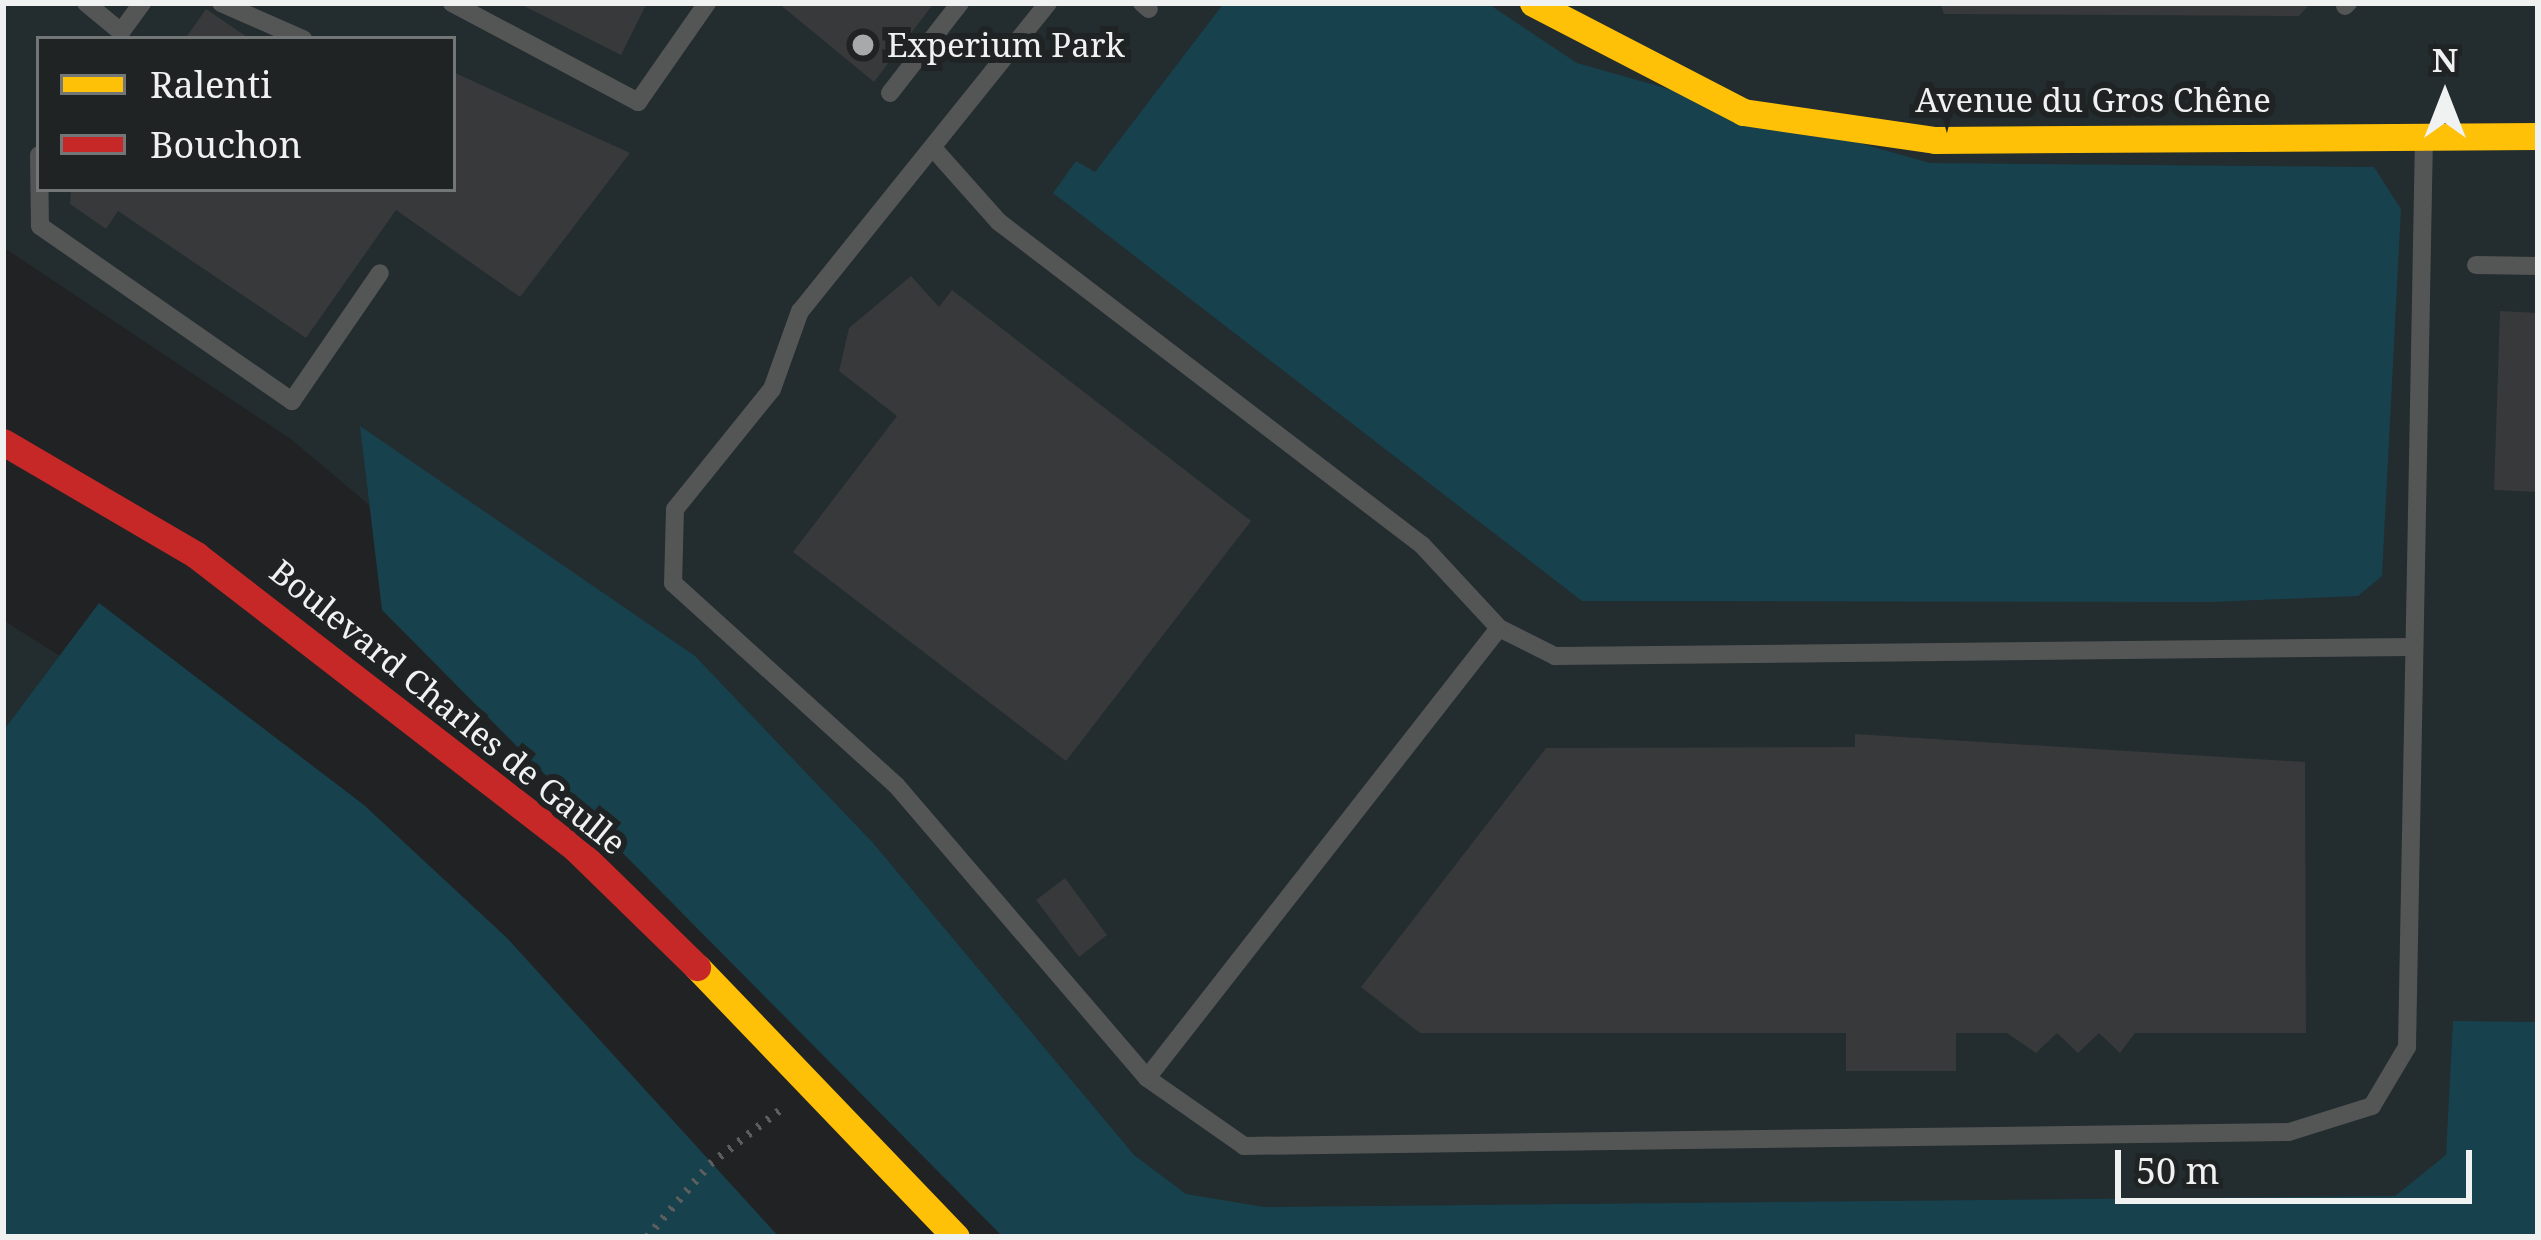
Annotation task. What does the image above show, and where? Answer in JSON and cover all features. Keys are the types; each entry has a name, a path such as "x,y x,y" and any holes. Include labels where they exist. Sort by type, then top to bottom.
{"street":[{"name":"Avenue du Gros Chêne","path":"1533,3 1571,32 1743,112 1935,140 2538,136"},
{"name":"Boulevard Charles de Gaulle","path":"3,442 196,555 339,657 574,847 816,1082 956,1237"}],"lane":[{"path":"86,3 119,36 142,3"},
{"path":"221,3 296,36"},
{"path":"452,3 638,102 707,3"},
{"path":"890,93 959,3"},
{"path":"1048,3 800,310 772,388 675,508 673,583 896,785 1147,1078 1244,1146 2289,1132 2372,1106 2407,1047 2424,136"},
{"path":"933,148 999,222 1422,545 1499,628 1555,656 2412,647"},
{"path":"40,192 40,226 292,401 380,273"},
{"path":"2476,265 2538,266"},
{"path":"1147,1078 1499,628"}],"path":[{"path":"647,1237 710,1165 816,1082"}],"shaded area":[{"path":"3,3 2538,3 2538,1237 1031,1237 498,614 292,440 3,247"},
{"path":"1224,3 1487,3 1577,63 1930,163 2374,167 2401,209 2382,576 2358,596 2210,602 1582,601 1053,193 1076,161 1095,172"},
{"path":"360,426 695,656 873,843 1134,1155 1186,1194 1264,1207 2395,1196 2446,1155 2453,1021 2538,1022 2538,1237 1003,1237 382,610"},
{"path":"99,603 364,805 507,938 779,1237 3,1237 3,731"},
{"path":"3,620 60,656 3,731"}],"building":[{"path":"518,3 647,3 621,55"},
{"name":"Experium Park","path":"778,3 934,3 874,82"},
{"path":"1940,3 2311,3 2299,16 1944,14"},
{"path":"206,9 246,36 187,36"},
{"path":"456,73 630,153 520,297 396,210 306,338 118,211 106,229 70,204 71,192 456,192"},
{"path":"911,276 939,307 952,290 1251,521 1066,761 793,552 897,416 839,371 849,328"},
{"path":"2500,311 2538,313 2538,492 2494,490"},
{"path":"1855,734 2305,762 2306,1033 2135,1033 2120,1053 2099,1033 2078,1053 2057,1033 2036,1053 2007,1033 1956,1033 1956,1071 1846,1071 1846,1033 1420,1033 1361,987 1546,748 1855,747"},
{"path":"1065,878 1107,935 1079,957 1036,900"}],"traffic: slow":[{"path":"1533,3 1743,112 1935,140 2538,136"},
{"path":"697,967 956,1237"}],"traffic: jam":[{"path":"3,442 196,555 574,847 697,967"}],"place":[{"name":"Experium Park","path":"863,45"}]}
